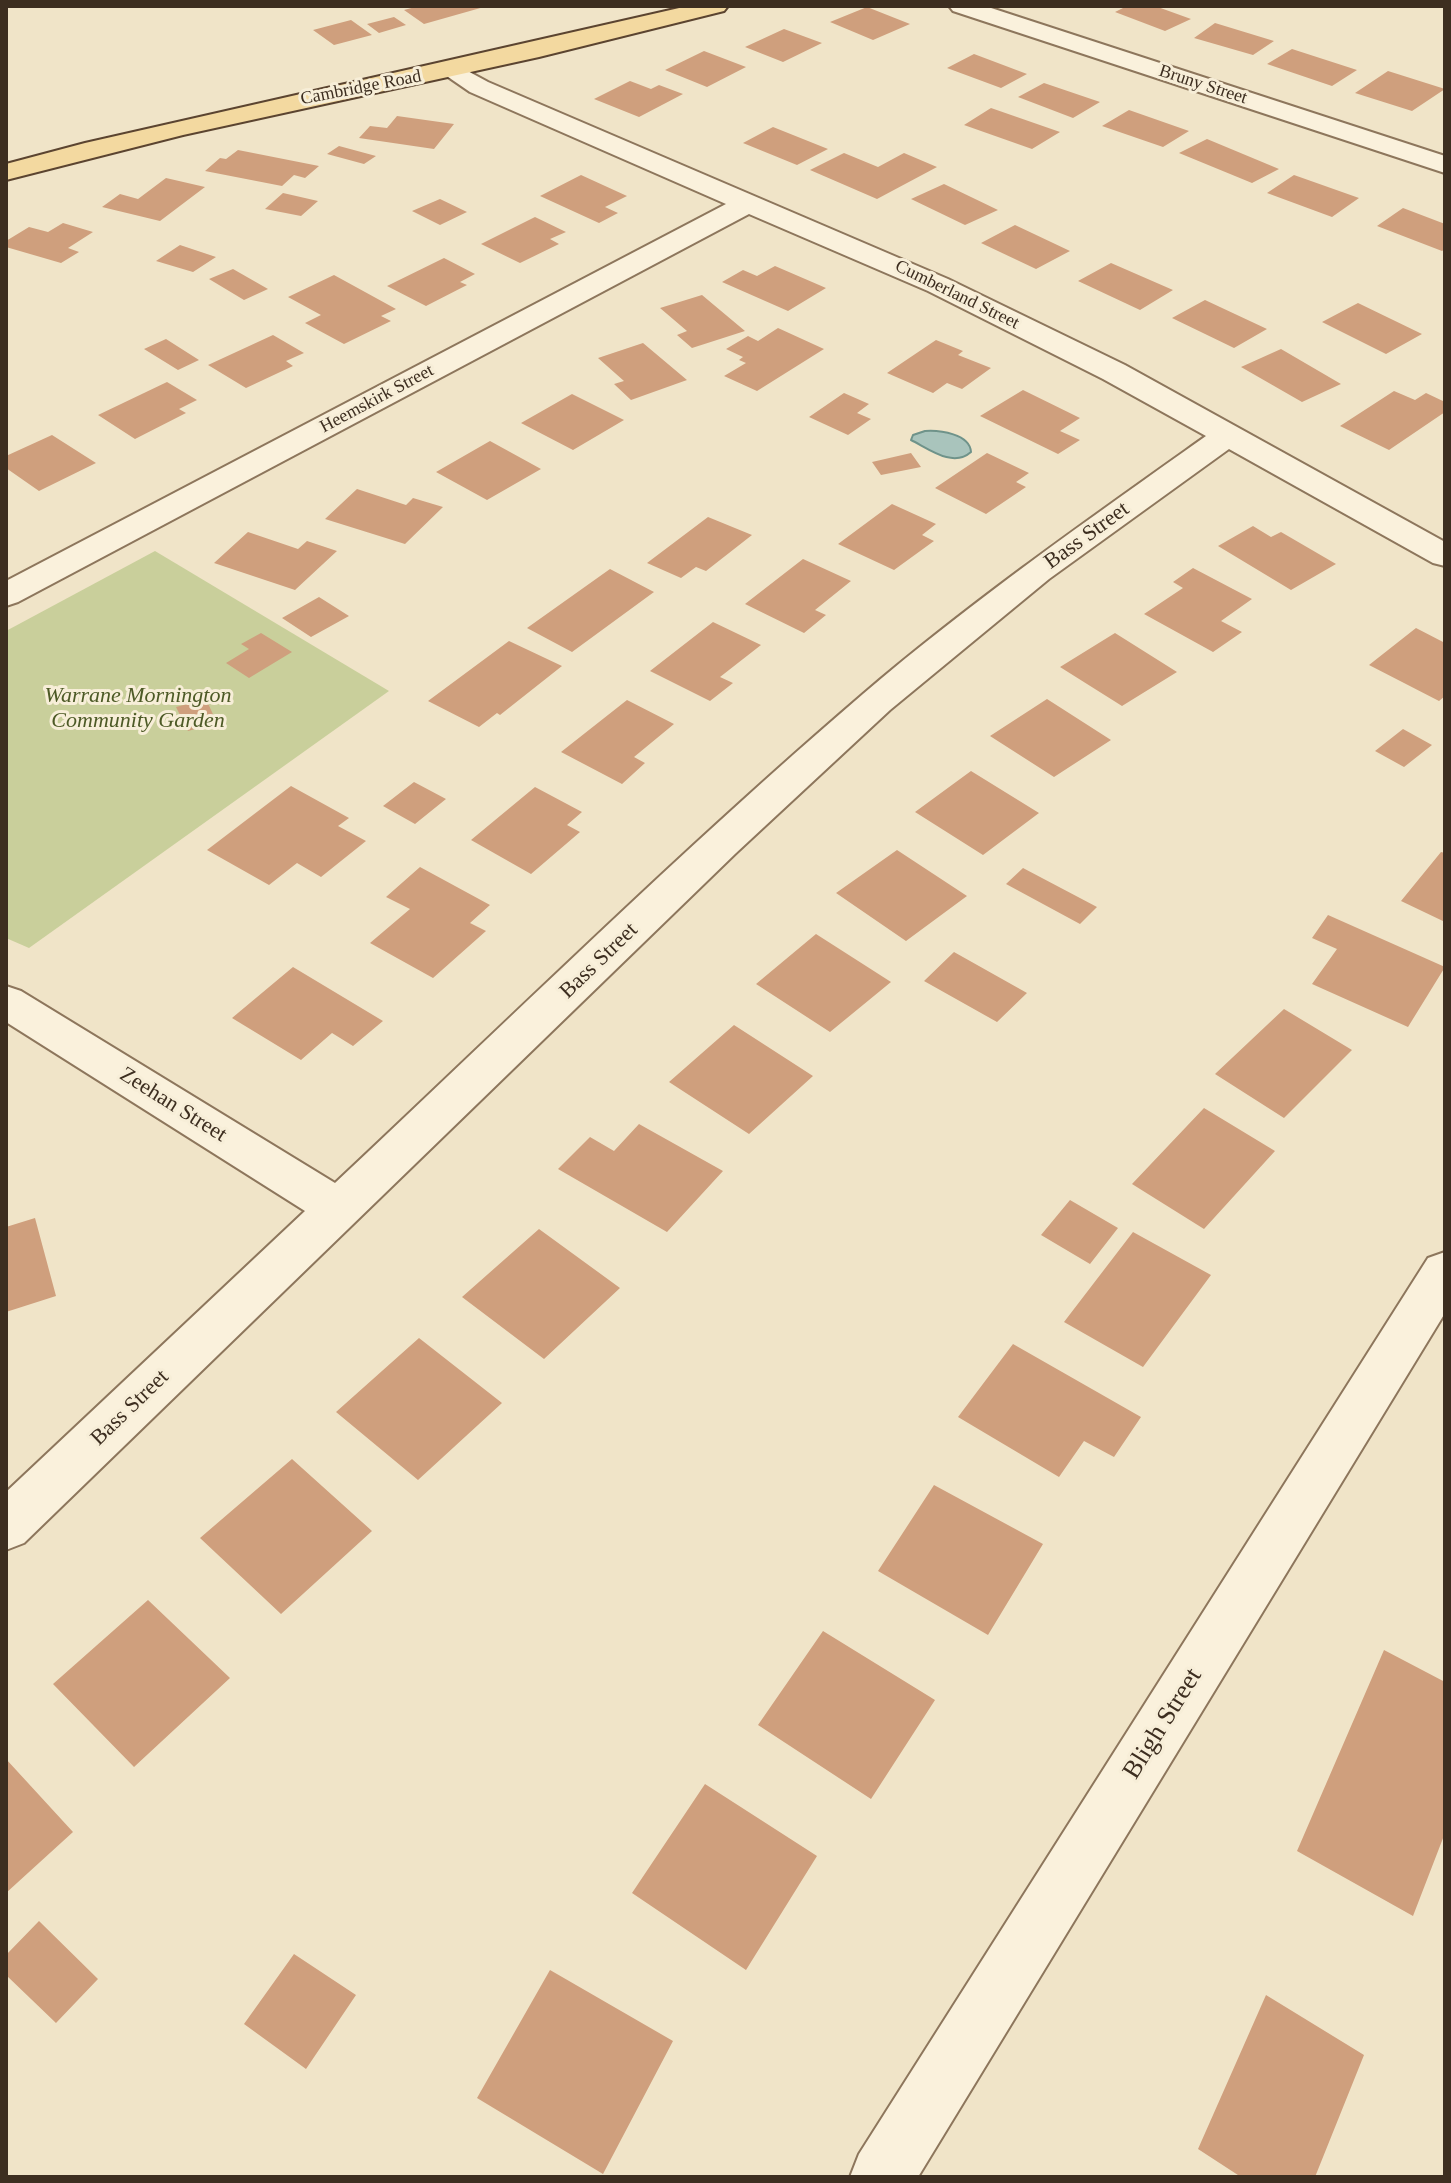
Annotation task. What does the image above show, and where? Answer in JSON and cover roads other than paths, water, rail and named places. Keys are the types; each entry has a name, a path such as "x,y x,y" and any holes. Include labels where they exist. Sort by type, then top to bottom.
{"main road":[{"name":"Cambridge Road","path":"6,172 188,124 451,70 716,6"}],"street":[{"name":"Bruny Street","path":"961,6 1439,158"},
{"name":"Cumberland Street","path":"451,70 479,87 854,246 1049,339 1445,556"},
{"name":"Heemskirk Street","path":"6,595 748,203"},
{"name":"Bass Street","path":"6,1526 753,813 877,702 1037,572 1227,436"},
{"name":"Zeehan Street","path":"6,1002 339,1209"},
{"name":"Bligh Street","path":"882,2177 1445,1272"}],"water":[{"path":"925,431 946,432 960,437 966,441 971,452 949,458 911,440 913,435"}],"park label":[{"name":"Warrane Mornington Community Garden","path":"138,708"}]}
